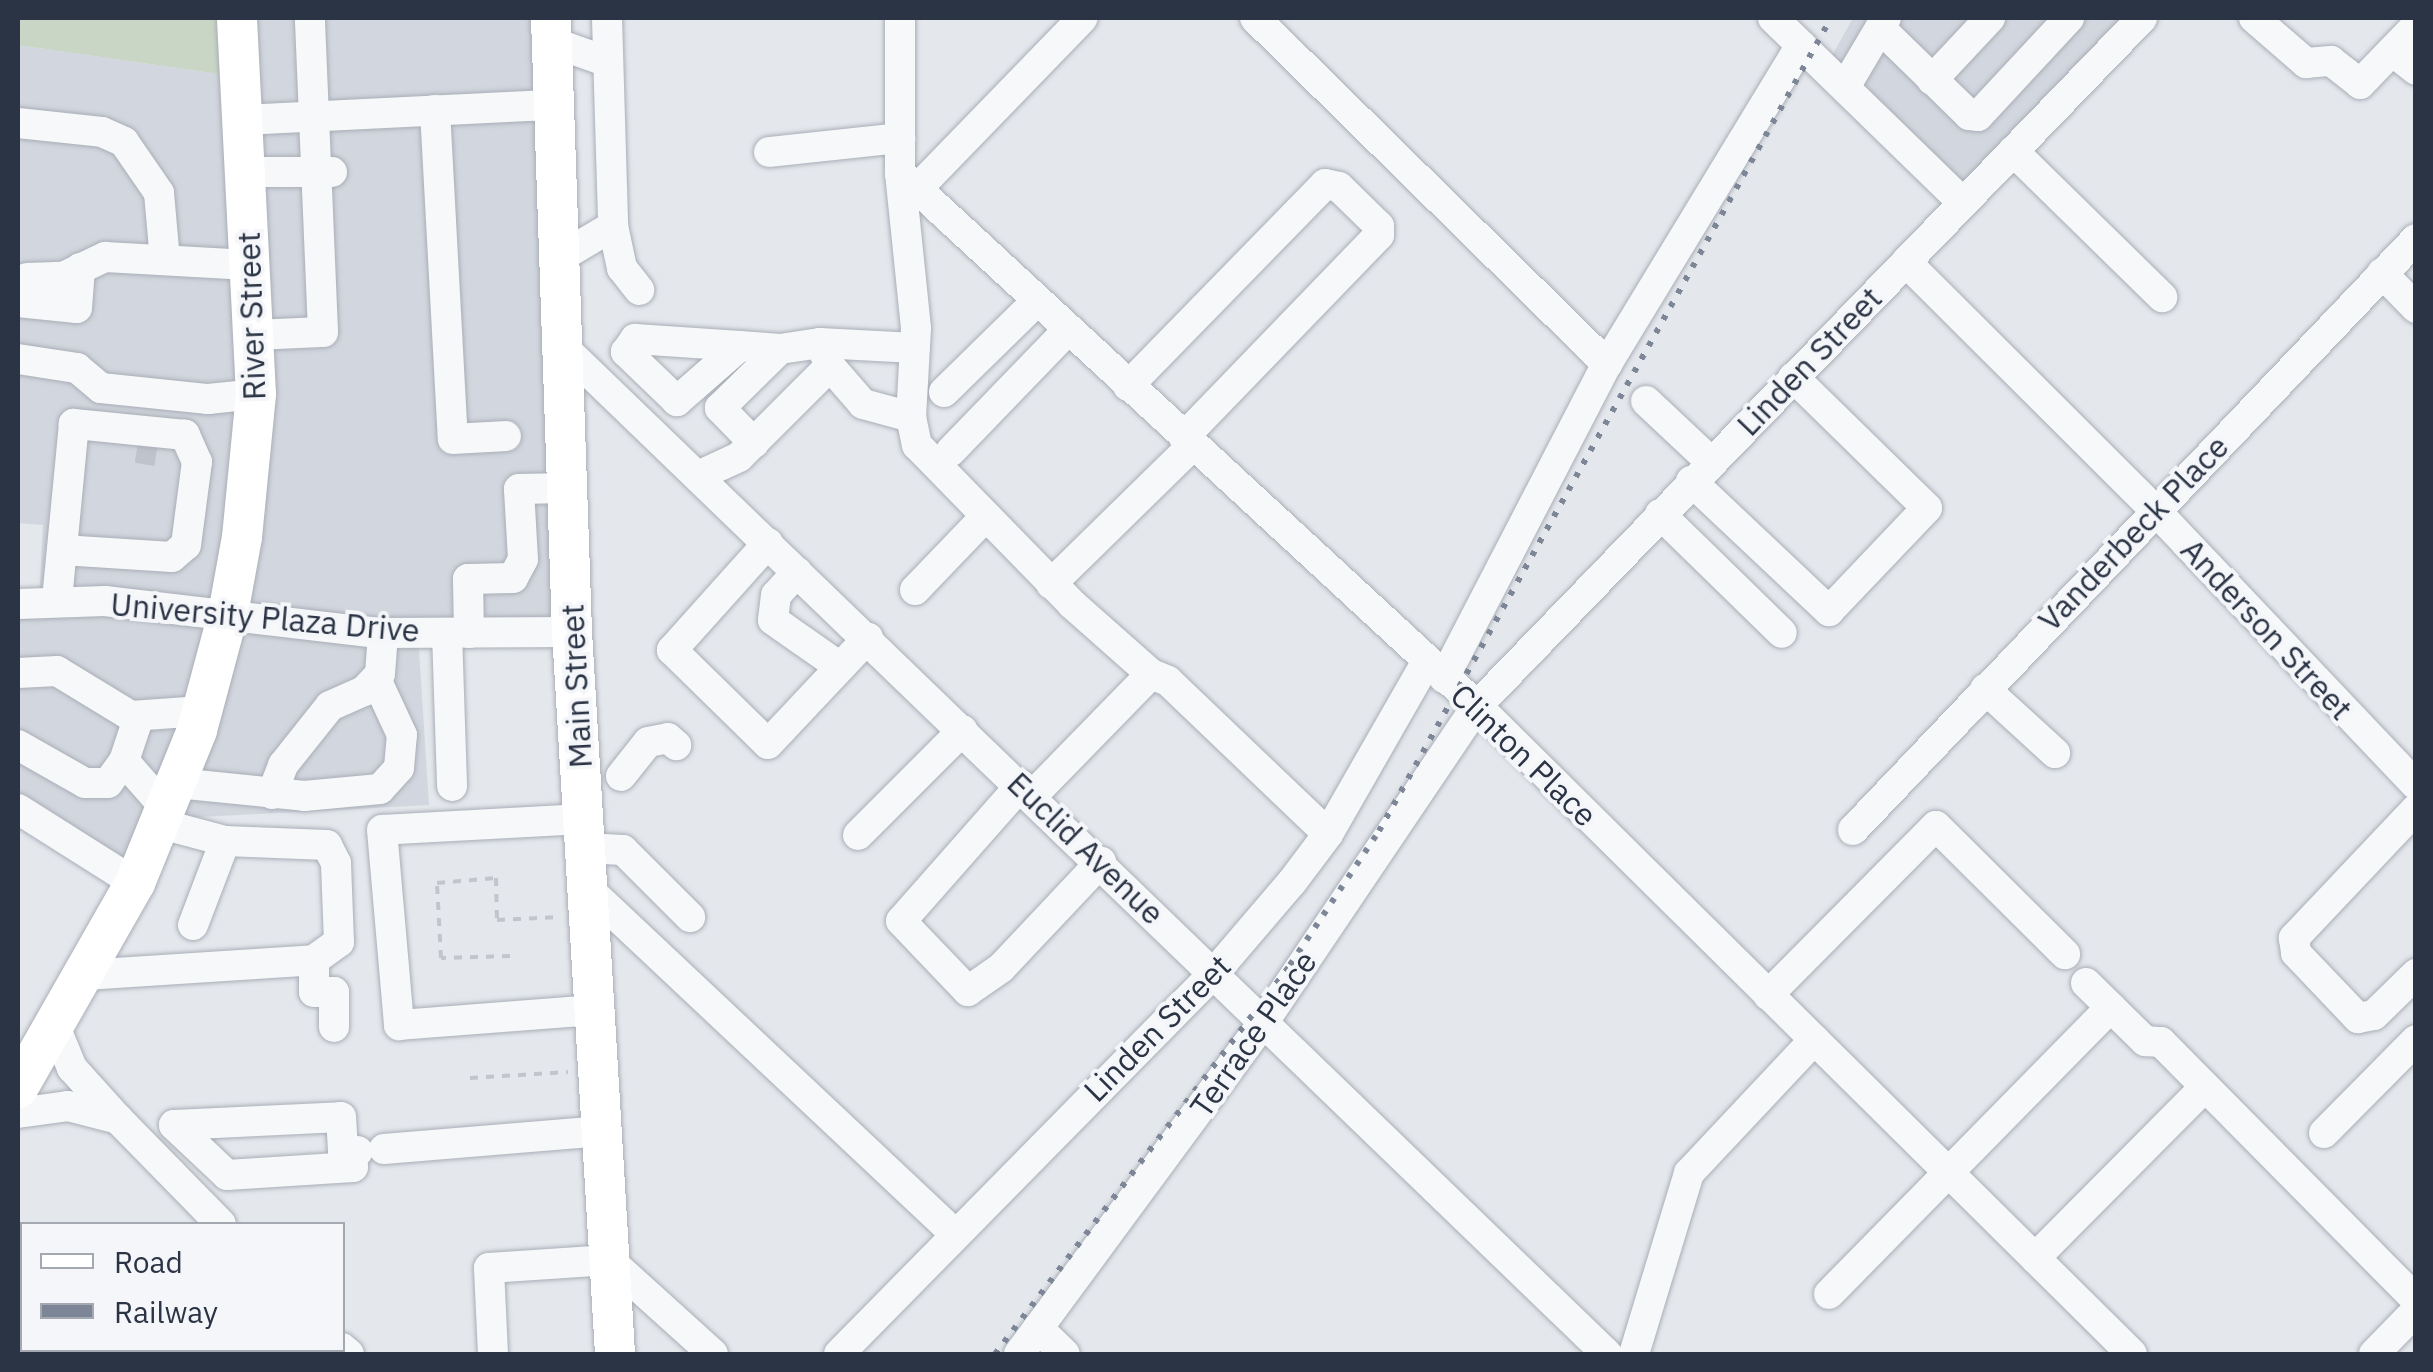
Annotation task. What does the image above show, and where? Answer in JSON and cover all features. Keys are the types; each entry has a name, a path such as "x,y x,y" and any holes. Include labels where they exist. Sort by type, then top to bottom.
{"main road":[{"name":"River Street","path":"18,1088 135,883 169,805 202,711 228,614 242,537 256,394 237,18"},
{"name":"Main Street","path":"551,30 572,632 615,1354"}],"street":[{"path":"253,335 323,332 326,172 314,116 310,18"},
{"path":"607,18 613,226 622,268 639,290"},
{"path":"900,18 900,138 908,181 915,348 912,417 916,445 1051,584 1151,674 1168,681 1328,834"},
{"path":"908,181 1083,18"},
{"path":"1254,18 1607,364"},
{"path":"1772,18 1962,203"},
{"path":"1932,80 1990,18"},
{"path":"1845,88 1883,23 1969,116 1978,116 2071,18 2109,52"},
{"name":"Linden Street","path":"1476,706 2142,18"},
{"path":"2254,18 2306,63 2331,60 2360,84 2404,60 2416,26"},
{"path":"551,30 608,62"},
{"name":"Linden Street","path":"839,1354 953,1232 1216,972 1328,834 1435,670 1607,364 1801,45"},
{"path":"242,120 554,105"},
{"path":"435,110 454,440 506,436"},
{"path":"18,123 102,132 124,142 153,178 166,228 165,260"},
{"path":"770,152 900,138"},
{"path":"2013,151 2162,297"},
{"path":"245,172 326,172"},
{"name":"Clinton Place","path":"908,181 1476,706 2132,1354"},
{"path":"1051,584 1378,235 1379,226 1338,187 1325,184 1128,386"},
{"path":"559,258 613,226"},
{"name":"Vanderbeck Place","path":"1854,830 2154,509 2416,239"},
{"path":"22,290 77,308 80,268 106,256 250,266"},
{"name":"Anderson Street","path":"1906,262 2154,509 2416,785"},
{"path":"2382,274 2416,308"},
{"path":"944,392 1037,300"},
{"path":"951,450 1068,330"},
{"name":"Euclid Avenue","path":"562,346 1266,1020 1606,1354"},
{"path":"740,346 825,355 915,348"},
{"path":"733,509 746,450 720,408 780,348"},
{"path":"825,355 864,404 912,417"},
{"path":"698,476 746,450 825,355"},
{"path":"18,359 77,368 101,388 208,399 256,394"},
{"path":"1646,401 1701,471 1829,610 1927,508 1793,377"},
{"path":"74,424 147,449 196,457"},
{"path":"62,550 148,559 180,551 196,457 185,435 74,424"},
{"path":"56,600 74,424"},
{"path":"452,786 458,633 468,579 513,578 523,559 519,489 567,488"},
{"path":"1660,514 1782,633"},
{"path":"915,590 984,518"},
{"path":"768,543 672,650 768,744 868,638"},
{"path":"798,572 776,595 772,620 840,667"},
{"name":"University Plaza Drive","path":"18,604 56,600 228,614 383,634 572,632"},
{"path":"169,805 272,794 361,794 394,778 402,735 376,680 383,634"},
{"path":"18,673 56,671 138,716 202,711"},
{"path":"1101,862 990,978 968,991 901,921 1026,791 1151,674"},
{"path":"272,794 284,765 330,706 376,680"},
{"path":"1985,690 2055,753"},
{"name":"Terrace Place","path":"1019,1354 1266,1020 1476,706"},
{"path":"18,745 96,785 114,778 124,761 138,716"},
{"path":"858,835 963,730"},
{"path":"580,773 628,781 648,742 668,738 676,745"},
{"path":"85,975 314,960 340,942 331,850 320,842 226,841 169,805 124,761"},
{"path":"18,809 135,883"},
{"path":"1768,994 1936,826 2066,954"},
{"path":"595,1010 398,1025 382,830 584,834 623,850 690,917"},
{"path":"2409,830 2294,938 2296,952 2358,1018 2374,1015 2416,974"},
{"path":"192,925 226,841"},
{"path":"588,902 953,1232"},
{"path":"314,960 314,992 334,992 334,1026"},
{"path":"2086,983 2146,1041 2161,1042 2416,1300"},
{"path":"1829,1294 2111,1007"},
{"path":"54,1024 72,1068 219,1222"},
{"path":"1634,1354 1689,1173 1814,1040"},
{"path":"2324,1133 2416,1040"},
{"path":"2035,1258 2205,1087"},
{"path":"18,1112 68,1106 118,1119"},
{"path":"362,1156 341,1117 174,1125 227,1176 362,1156 602,1131"},
{"path":"493,1354 489,1268 610,1260 713,1354"},
{"path":"2374,1354 2416,1312"},
{"path":"1038,1328 1065,1354"}],"path":[{"path":"510,956 440,958 437,883 496,878 497,920 588,902"},
{"path":"470,1078 598,1070"}],"shaded area":[{"path":"237,18 551,18 572,632 418,634 429,805 163,819 135,883 18,809 18,604 39,601 43,525 18,523 18,45 240,77"},
{"path":"1853,18 2142,18 1963,203 1825,68"}],"green space":[{"path":"18,18 236,18 240,77 18,45"}],"tunnel":[{"path":"137,448 157,451"}],"railway":[{"path":"995,1354 1290,965 1379,831 1831,18"}]}
